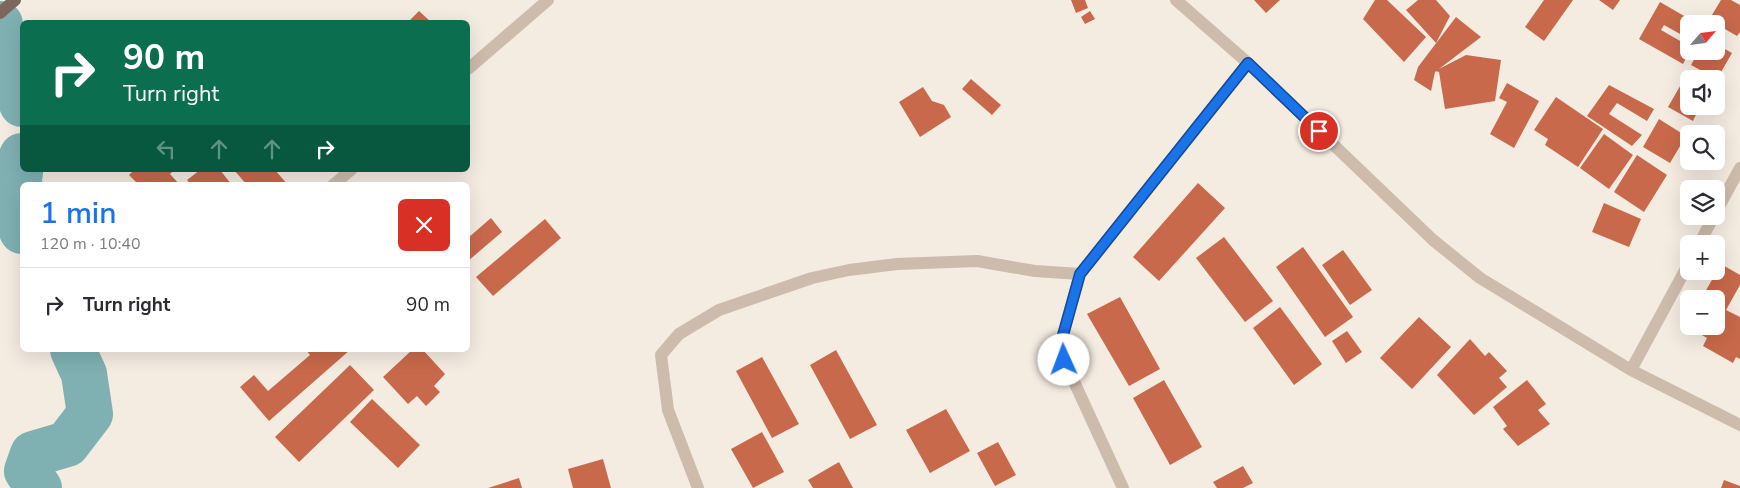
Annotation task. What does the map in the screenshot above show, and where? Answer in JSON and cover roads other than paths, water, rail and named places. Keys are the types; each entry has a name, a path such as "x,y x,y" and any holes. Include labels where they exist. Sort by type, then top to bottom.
{"main road":[{"path":"0,13 15,0"}],"street":[{"path":"470,67 548,0"},
{"path":"1176,0 1248,63 1433,240 1480,278 1630,370 1740,425"},
{"path":"1123,488 1064,360 1063,335 1080,274 1248,63"},
{"path":"1725,196 1740,168"},
{"path":"337,182 349,172"},
{"path":"698,488 668,410 661,355 680,334 719,310 812,278 850,270 897,264 977,262 1035,271 1080,274"},
{"path":"1630,370 1680,279"}],"waterway":[{"path":"0,24 3,53 20,99"},
{"path":"20,172 20,197"},
{"path":"39,488 27,471 33,454 67,444 90,414 84,374 74,352"}]}
